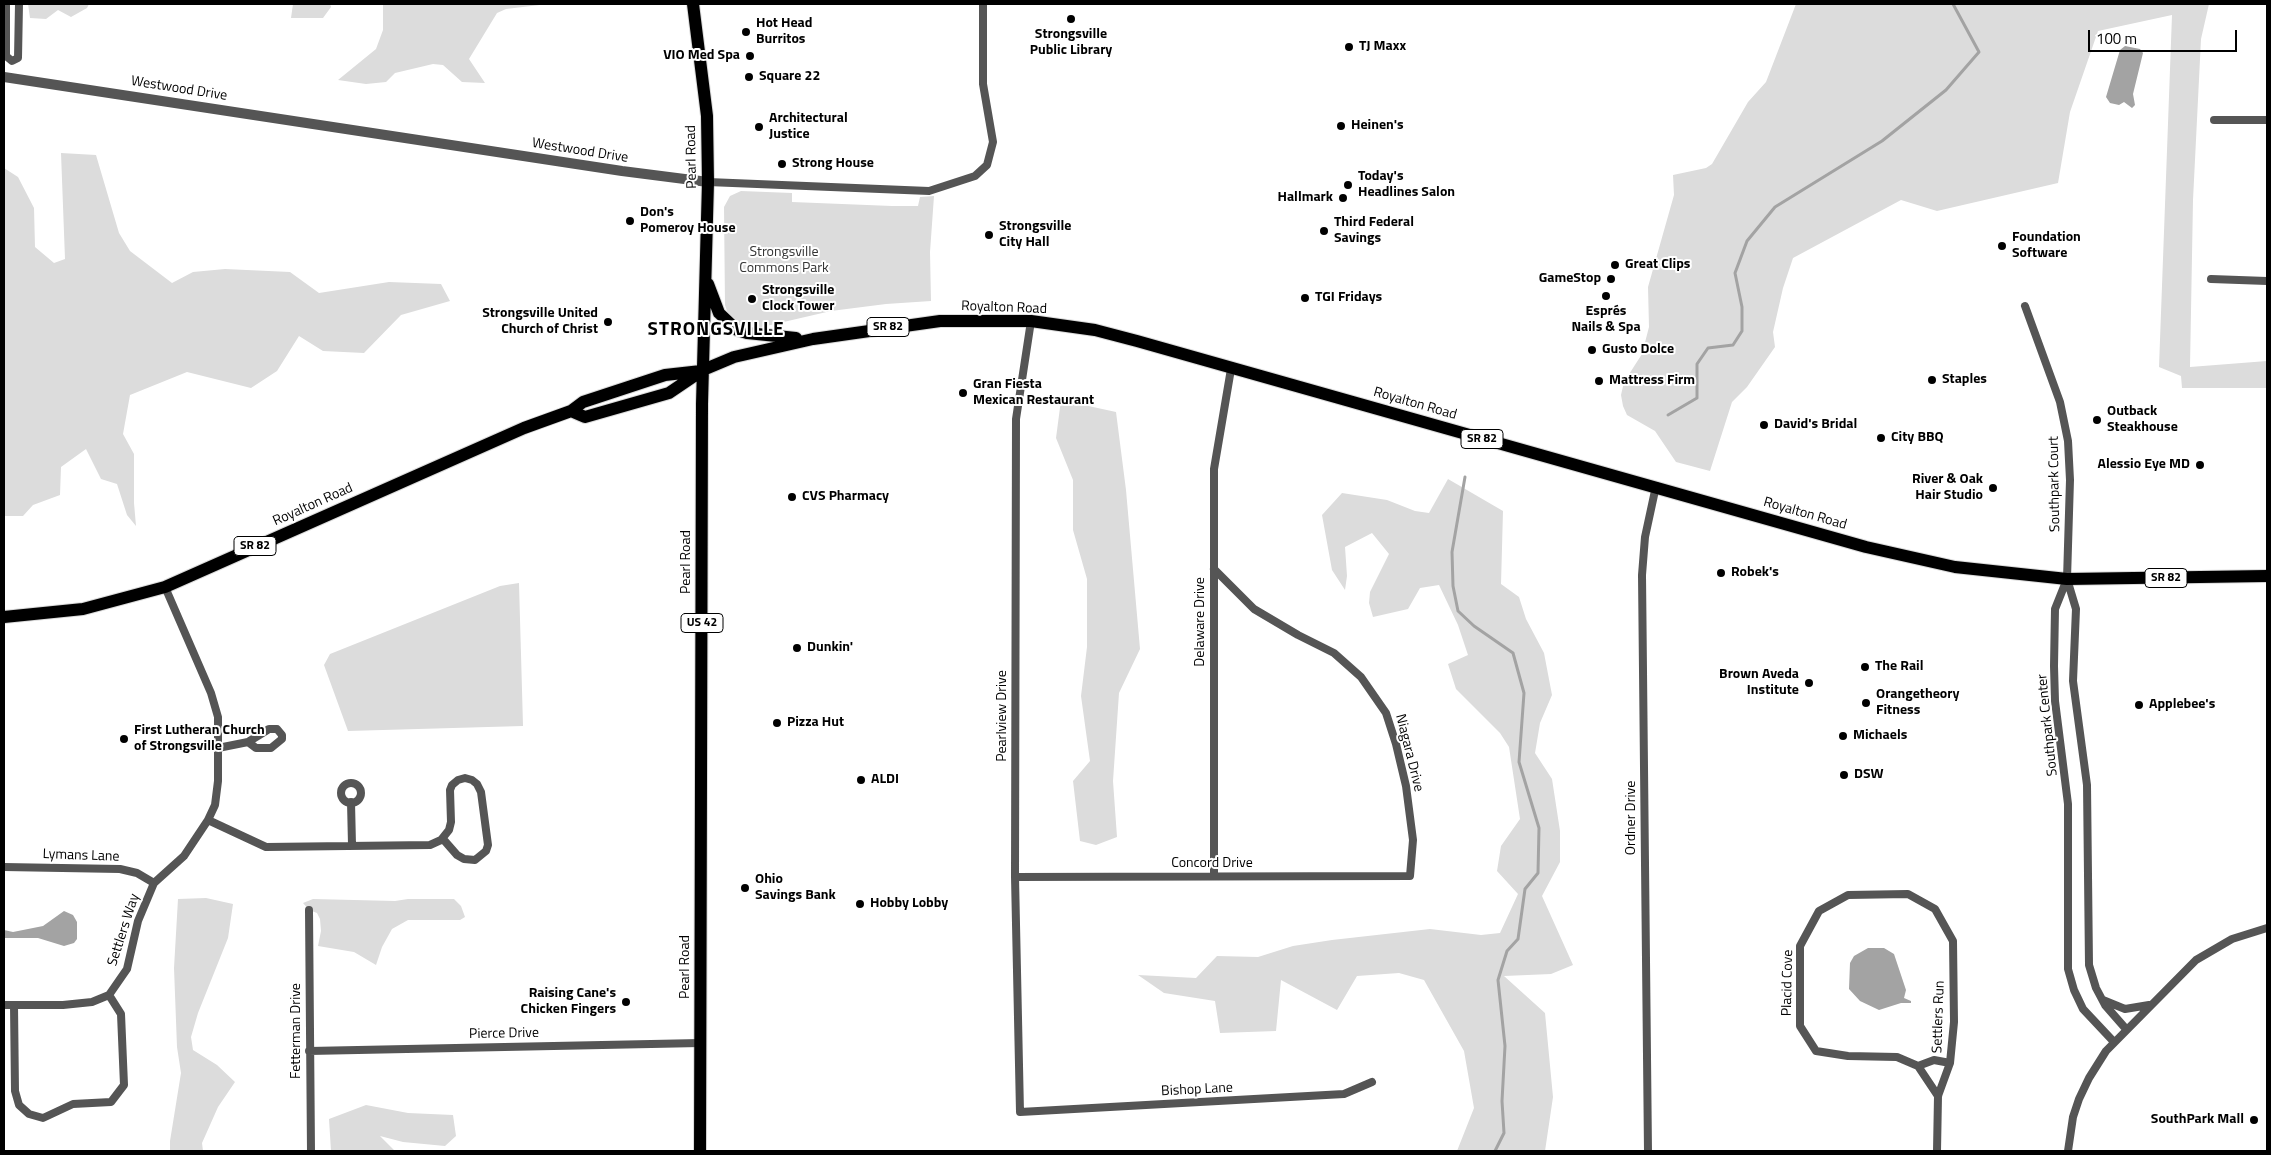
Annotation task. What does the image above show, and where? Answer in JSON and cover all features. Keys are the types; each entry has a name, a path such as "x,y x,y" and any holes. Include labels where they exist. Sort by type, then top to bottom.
{"main road":[{"name":"Pearl Road","path":"693,4 707,116 708,182 703,370 700,1151"},
{"path":"706,275 718,313 737,330 780,337 813,339"},
{"name":"Royalton Road","path":"570,411 585,417 669,393 703,370 734,356 813,339 940,321 1031,321 1095,330 1656,486 1866,547 1955,567 2067,579 2267,576"},
{"name":"Royalton Road","path":"4,617 83,609 164,587 515,432 570,411 583,402 666,375 703,370"}],"street":[{"path":"6,4 6,56 12,61"},
{"path":"12,61 18,58 19,4"},
{"name":"Westwood Drive","path":"8,78 622,171 708,182 929,191 975,176 986,165 993,142 983,84 984,4"},
{"path":"8,78 12,61"},
{"path":"2214,120 2267,120"},
{"path":"2211,279 2267,281"},
{"name":"Southpark Court","path":"2025,306 2057,393 2067,434 2070,480 2067,579"},
{"name":"Pearlview Drive","path":"1020,1112 1015,877 1016,419 1031,321"},
{"name":"Delaware Drive","path":"1214,876 1214,469 1231,369"},
{"name":"Ordner Drive","path":"1648,1151 1642,575 1645,537 1656,486"},
{"name":"Niagara Drive","path":"1214,569 1254,609 1298,635 1334,653 1362,677 1386,713 1406,786 1413,840 1410,876"},
{"path":"2067,579 2076,608 2073,681 2087,785 2089,960 2092,977 2103,1000 2112,1014 2126,1029"},
{"name":"Southpark Center","path":"2067,579 2055,609 2054,666 2055,701 2068,804 2068,969 2074,990 2083,1009 2114,1042"},
{"name":"Settlers Way","path":"109,995 127,969 138,921 154,883 184,856 208,820 215,805 218,781 218,717 211,693 164,587"},
{"path":"218,748 248,742"},
{"path":"208,820 266,846 430,844 443,839 449,830 451,822 451,787 458,780 467,778 472,780 478,784 481,792 488,845 486,851 475,860 464,859 457,855 443,839"},
{"path":"351,802 352,845"},
{"name":"Lymans Lane","path":"4,867 120,869 137,873 154,883"},
{"name":"Concord Drive","path":"1015,877 1410,876"},
{"name":"Placid Cove","path":"1918,1066 1897,1057 1848,1056 1816,1051 1800,1026 1800,946 1819,911 1848,895 1908,894 1935,910 1953,941"},
{"name":"Fetterman Drive","path":"309,910 311,1151"},
{"path":"2068,1151 2073,1117 2079,1099 2098,1062 2114,1042 2177,977 2204,954 2232,938 2267,928"},
{"name":"Settlers Run","path":"1938,1151 1938,1096 1950,1063 1954,1022 1953,941"},
{"path":"4,1005 14,1005 63,1005 92,1002 109,995 121,1014 124,1085 110,1102 73,1104 43,1118 30,1114 19,1105 15,1091 14,1005"},
{"path":"2103,1000 2125,1009 2149,1005"},
{"name":"Pierce Drive","path":"309,1051 700,1044"},
{"path":"1938,1096 1918,1066 1934,1060 1950,1063"},
{"name":"Bishop Lane","path":"1020,1112 1344,1094 1372,1082"}],"green space":[{"path":"28,4 89,4 87,8 71,17 58,10 46,19 30,18"},
{"path":"293,4 330,4 331,7 323,18 291,18"},
{"path":"383,4 548,4 506,9 497,13 469,59 485,83 462,82 443,65 433,64 395,73 386,82 366,84 338,80 376,49 383,30"},
{"path":"1796,4 2209,4 2201,39 2193,200 2190,367 2267,361 2267,388 2182,388 2181,376 2159,367 2172,15 2098,31 2070,112 2058,183 1937,211 1901,200 1793,258 1783,288 1773,332 1775,347 1747,387 1732,402 1710,471 1676,462 1655,431 1627,415 1621,395 1624,382 1642,354 1649,327 1648,287 1674,195 1673,175 1706,168 1712,164 1748,102 1766,82"},
{"path":"61,153 96,155 119,233 130,251 172,283 193,272 225,269 290,272 319,293 389,282 441,284 450,301 401,315 364,353 323,351 299,336 277,371 251,388 187,372 130,395 123,434 134,454 136,526 127,515 117,484 101,479 86,449 61,467 60,495 33,505 23,516 4,516 4,168 18,177 34,208 35,247 54,263 65,259"},
{"name":"Strongsville Commons Park","path":"741,191 792,193 792,202 892,206 918,206 920,197 934,196 930,252 931,301 831,311 762,327 740,326 729,317 725,305 724,207 730,196"},
{"path":"1061,400 1116,412 1126,490 1140,649 1119,693 1113,781 1117,837 1096,845 1080,841 1073,781 1090,761 1081,696 1087,647 1087,579 1073,530 1073,480 1056,438"},
{"path":"1448,479 1503,511 1501,584 1519,597 1526,619 1544,653 1552,695 1540,723 1535,753 1552,779 1560,831 1560,862 1542,896 1573,965 1551,974 1504,976 1545,1013 1553,1097 1545,1151 1457,1151 1474,1108 1464,1051 1424,980 1399,973 1357,976 1337,1010 1281,980 1276,1031 1220,1033 1215,1001 1164,993 1138,975 1196,978 1217,956 1258,957 1293,946 1332,940 1430,929 1481,935 1500,933 1518,894 1497,871 1501,846 1520,819 1509,747 1500,733 1456,689 1448,664 1468,655 1458,625 1439,585 1420,588 1408,609 1373,617 1369,603 1370,592 1389,554 1372,533 1345,547 1347,576 1345,590 1332,570 1322,515 1342,493 1387,500 1415,511 1429,513"},
{"path":"519,583 523,726 348,731 324,665 330,654 500,586"},
{"path":"206,898 233,904 228,938 198,1013 191,1037 193,1050 217,1065 235,1082 218,1107 202,1143 203,1151 170,1151 181,1073 177,1047 174,968 178,899"},
{"path":"313,899 395,901 408,899 454,899 461,906 465,917 460,920 408,920 392,929 382,947 376,965 354,952 318,946 321,931 320,919 317,913 309,910 303,903"},
{"path":"366,1105 408,1113 453,1115 456,1136 445,1146 403,1142 380,1136 395,1151 331,1151 329,1119"}],"shaded area":[{"path":"2125,46 2140,49 2143,53 2133,94 2135,105 2132,108 2124,102 2119,105 2110,103 2106,97 2120,50"},
{"path":"64,911 73,915 77,922 77,939 74,943 64,946 38,938 4,938 4,930 13,932 43,926"},
{"path":"1868,948 1884,948 1894,954 1906,990 1904,998 1911,1001 1911,1003 1901,1003 1879,1010 1860,1001 1849,989 1850,963 1854,956"}],"waterway":[{"path":"1668,415 1697,398 1697,364 1708,348 1733,345 1742,331 1742,307 1735,273 1747,241 1775,207 1882,141 1946,90 1979,52 1953,4"},
{"path":"1465,477 1452,552 1453,586 1458,611 1474,626 1513,653 1524,693 1519,762 1539,828 1538,873 1525,889 1518,939 1507,951 1498,980 1505,1046 1502,1101 1504,1133 1495,1151"}],"place":[{"name":"Strongsville Public Library","path":"1071,19"},
{"name":"Hot Head Burritos","path":"746,32"},
{"name":"TJ Maxx","path":"1349,47"},
{"name":"VIO Med Spa","path":"750,56"},
{"name":"Square 22","path":"749,77"},
{"name":"Heinen's","path":"1341,126"},
{"name":"Architectural Justice","path":"759,127"},
{"name":"Strong House","path":"782,164"},
{"name":"Today's Headlines Salon","path":"1348,185"},
{"name":"Hallmark","path":"1343,198"},
{"name":"Don's Pomeroy House","path":"630,221"},
{"name":"Third Federal Savings","path":"1324,231"},
{"name":"Strongsville City Hall","path":"989,235"},
{"name":"Foundation Software","path":"2002,246"},
{"name":"Great Clips","path":"1615,265"},
{"name":"GameStop","path":"1611,279"},
{"name":"Esprés Nails & Spa","path":"1606,296"},
{"name":"TGI Fridays","path":"1305,298"},
{"name":"Strongsville Clock Tower","path":"752,299"},
{"name":"Strongsville United Church of Christ","path":"608,322"},
{"name":"Gusto Dolce","path":"1592,350"},
{"name":"Staples","path":"1932,380"},
{"name":"Mattress Firm","path":"1599,381"},
{"name":"Gran Fiesta Mexican Restaurant","path":"963,393"},
{"name":"Outback Steakhouse","path":"2097,420"},
{"name":"David's Bridal","path":"1764,425"},
{"name":"City BBQ","path":"1881,438"},
{"name":"Alessio Eye MD","path":"2200,465"},
{"name":"River & Oak Hair Studio","path":"1993,488"},
{"name":"CVS Pharmacy","path":"792,497"},
{"name":"Robek's","path":"1721,573"},
{"name":"Dunkin'","path":"797,648"},
{"name":"The Rail","path":"1865,667"},
{"name":"Brown Aveda Institute","path":"1809,683"},
{"name":"Orangetheory Fitness","path":"1866,703"},
{"name":"Applebee's","path":"2139,705"},
{"name":"Pizza Hut","path":"777,723"},
{"name":"Michaels","path":"1843,736"},
{"name":"First Lutheran Church of Strongsville","path":"124,739"},
{"name":"DSW","path":"1844,775"},
{"name":"ALDI","path":"861,780"},
{"name":"Ohio Savings Bank","path":"745,888"},
{"name":"Hobby Lobby","path":"860,904"},
{"name":"Raising Cane's Chicken Fingers","path":"626,1002"},
{"name":"SouthPark Mall","path":"2254,1120"}],"district":[{"name":"STRONGSVILLE","path":"716,330"}]}
